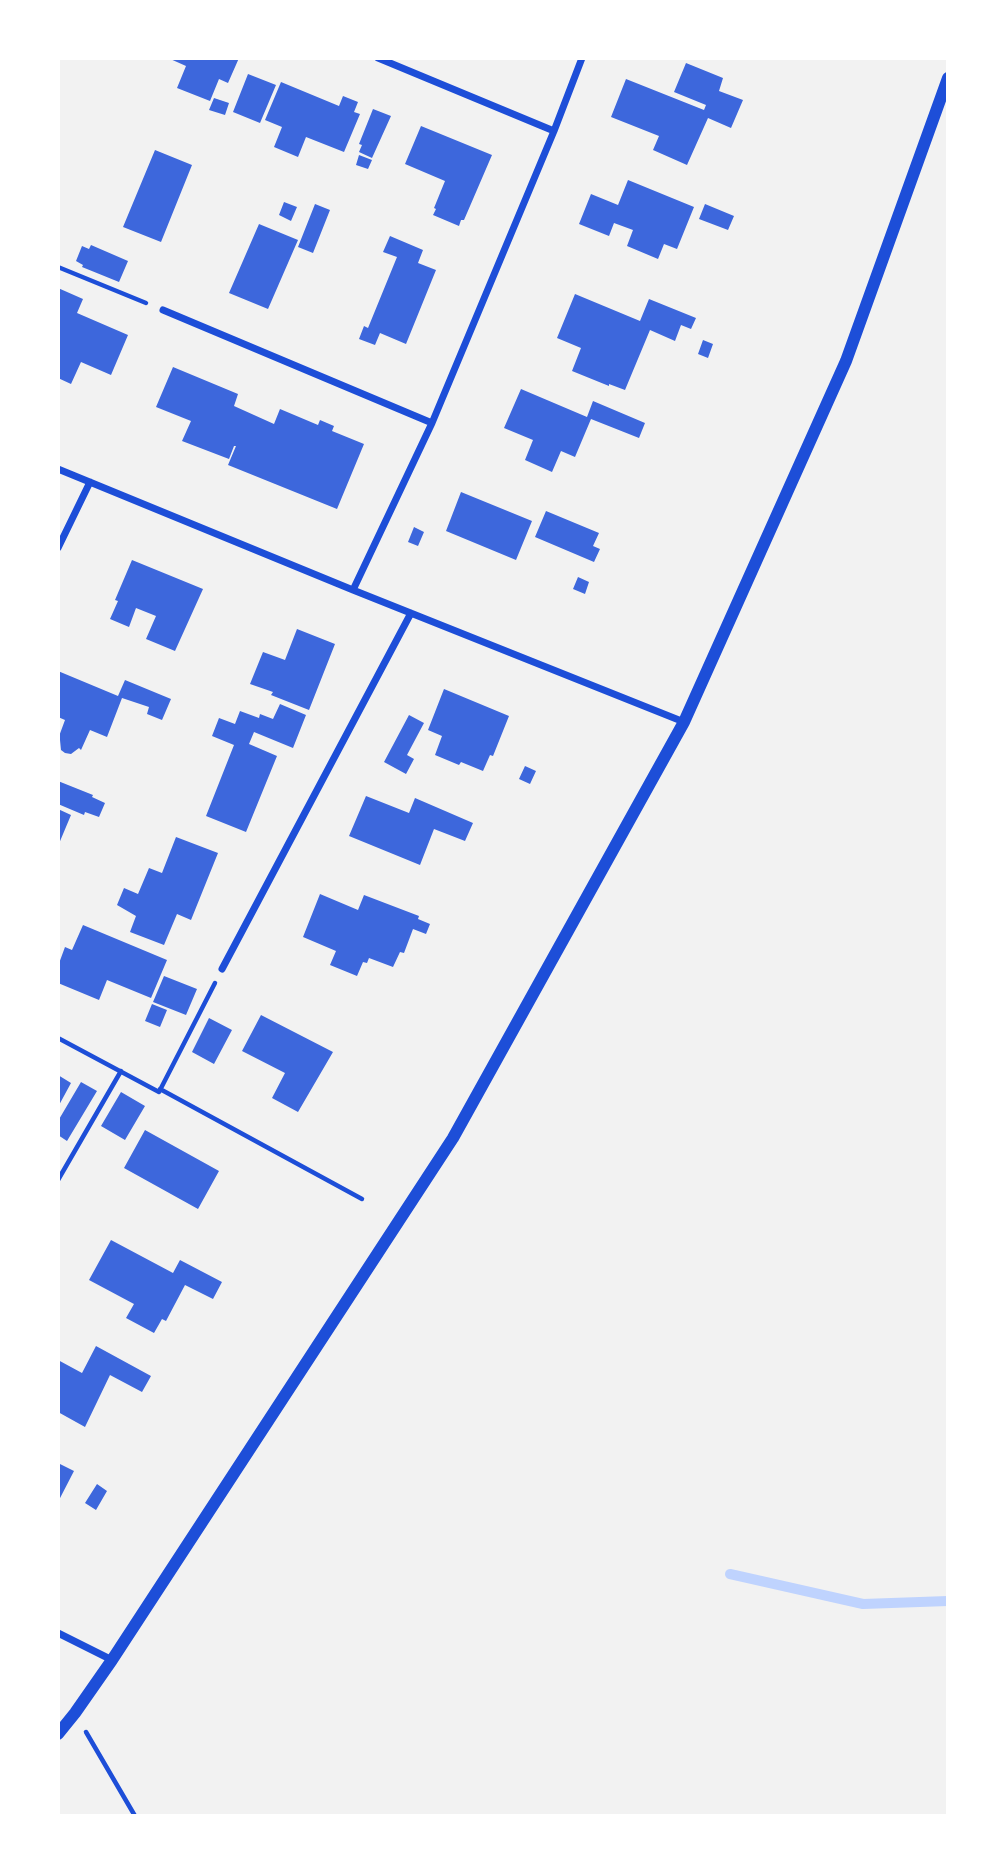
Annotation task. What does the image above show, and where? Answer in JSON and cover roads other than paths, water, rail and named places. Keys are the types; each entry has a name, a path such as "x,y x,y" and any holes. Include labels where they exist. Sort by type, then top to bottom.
{"street":[{"path":"378,58 554,131"},
{"path":"353,590 432,423 582,58"},
{"path":"58,1734 112,1660 453,1138 684,722 846,361 948,78"},
{"path":"163,310 432,423"},
{"path":"58,469 411,614 684,722"},
{"path":"58,548 90,482"},
{"path":"222,970 411,614"},
{"path":"58,1633 112,1660"}],"waterway":[{"path":"730,1574 863,1604 948,1601"}]}
